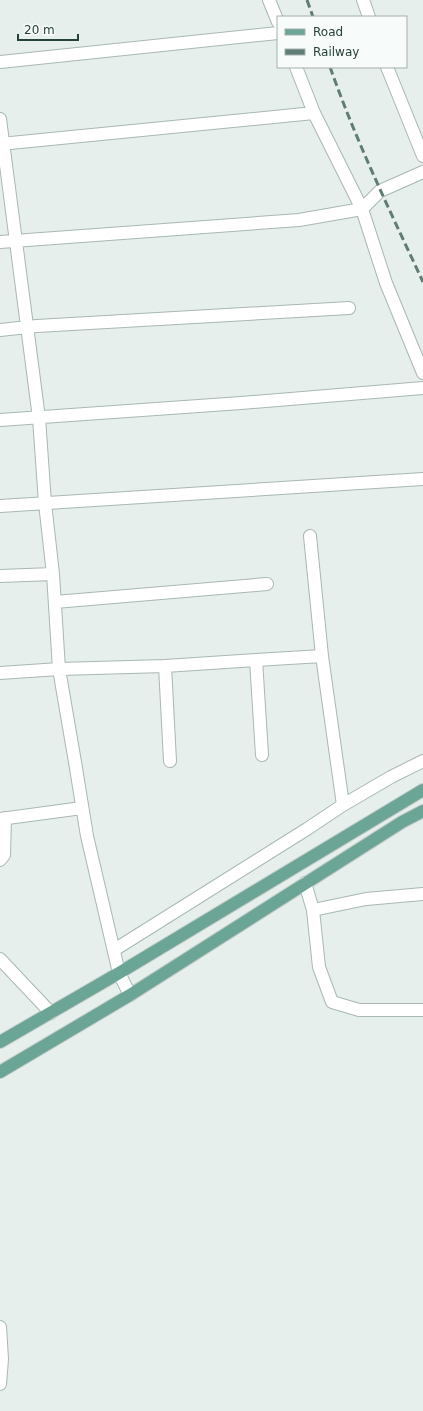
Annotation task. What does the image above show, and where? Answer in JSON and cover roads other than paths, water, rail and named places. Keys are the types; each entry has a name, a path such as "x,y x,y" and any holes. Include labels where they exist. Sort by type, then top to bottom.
{"main road":[{"path":"0,1042 119,973 423,790"},
{"path":"0,1072 130,995 402,822 423,811"}],"street":[{"path":"268,0 277,20"},
{"path":"363,0 369,16"},
{"path":"0,62 277,33"},
{"path":"296,68 314,113 362,209 386,283 423,373"},
{"path":"387,68 423,156"},
{"path":"2,144 314,113"},
{"path":"0,119 2,144 39,418 45,503 53,574 59,669 87,836 119,973 130,995"},
{"path":"0,242 196,226 299,220 362,209 380,191 423,172"},
{"path":"0,330 45,325 349,308"},
{"path":"0,420 423,388"},
{"path":"0,506 423,479"},
{"path":"310,536 322,656 343,805"},
{"path":"0,576 53,574"},
{"path":"55,602 267,584"},
{"path":"0,673 59,669 164,666 322,656"},
{"path":"256,660 262,755"},
{"path":"164,666 170,761"},
{"path":"114,950 343,805 391,777 423,762"},
{"path":"0,860 4,855 2,818 82,808"},
{"path":"305,883 313,910 319,967 332,1002 360,1010 423,1010"},
{"path":"313,910 366,899 423,894"},
{"path":"0,959 51,1013"},
{"path":"0,1327 2,1359 0,1384"}],"railway":[{"path":"307,0 313,16"},
{"path":"330,68 362,149 423,282"}]}
